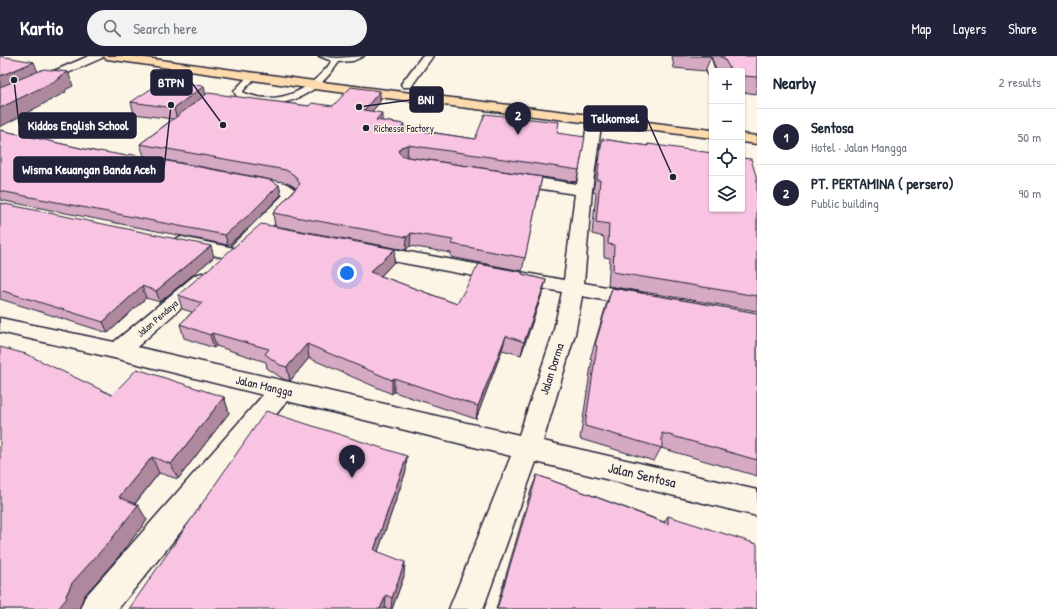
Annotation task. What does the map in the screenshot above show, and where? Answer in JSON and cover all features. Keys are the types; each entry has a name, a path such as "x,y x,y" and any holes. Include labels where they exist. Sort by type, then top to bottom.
{"highway":[{"path":"107,56 314,85 709,134"},
{"path":"181,56 341,76"},
{"path":"392,82 422,86"},
{"path":"745,125 757,127"},
{"path":"745,138 757,140"}],"street":[{"path":"0,99 98,56"},
{"path":"407,84 428,56"},
{"name":"Jalan Darma","path":"466,609 528,448 564,334 573,288 584,190 595,119"},
{"path":"492,176 584,190"},
{"name":"Jalan Pendaya","path":"118,351 259,230 292,196 290,192 284,188 234,178"},
{"path":"259,230 283,234"},
{"path":"170,240 232,253"},
{"path":"346,246 658,303"},
{"name":"Jalan Mangga","path":"0,325 118,351 528,448"},
{"path":"97,609 282,390"},
{"name":"Jalan Sentosa","path":"528,448 757,503"}],"lane":[{"path":"323,56 337,60 350,59 360,56"},
{"path":"706,56 710,68"},
{"path":"252,77 238,91 244,97 253,100 288,100 302,94 314,85 326,74 337,60"}],"building":[{"path":"0,56 34,62 0,76"},
{"path":"757,56 757,77 745,76 745,68 729,68 724,58 721,57"},
{"path":"44,69 68,72 58,78 61,78 0,108 0,87"},
{"path":"163,81 204,86 174,108 131,102"},
{"path":"351,87 380,91 364,110 382,113 376,120 404,124 401,128 475,139 485,114 559,122 557,133 585,137 579,170 408,145 401,147 398,151 401,155 407,157 542,177 525,258 452,244 453,240 411,233 407,237 273,213 300,184 294,175 286,170 140,144 208,93 309,106 312,103 333,106"},
{"path":"0,130 98,152 127,156 129,154 270,180 279,185 250,214 225,235 0,191"},
{"path":"602,139 709,153 709,212 745,212 745,158 751,159 757,179 757,296 613,272 614,245 608,244 609,224 596,222 600,180 597,180"},
{"path":"0,203 211,246 156,291 142,286 103,322 0,290"},
{"path":"261,224 395,249 370,272 457,304 479,264 522,272 522,274 546,280 524,342 506,336 478,406 394,378 392,380 307,344 287,367 280,365 265,354 269,349 212,333 210,335 180,324 202,303 178,295"},
{"path":"612,288 757,313 757,460 662,433 662,448 585,426 597,346 595,345"},
{"path":"0,347 26,354 112,395 137,369 224,397 171,464 152,457 119,497 138,505 110,541 72,583 66,596 67,598 58,609 0,609"},
{"path":"266,411 407,456 374,550 405,562 392,598 386,595 380,609 129,609"},
{"path":"537,475 668,524 668,516 757,544 757,609 497,609"}],"place":[{"name":"Kiddos English School","path":"14,80"},
{"name":"Wisma Keuangan Banda Aceh","path":"171,105"},
{"name":"BNI","path":"359,107"},
{"name":"BTPN","path":"223,125"},
{"name":"Richesse Factory","path":"366,128"},
{"name":"PT. PERTAMINA ( persero)","path":"518,135"},
{"name":"Telkomsel","path":"673,177"},
{"name":"Sentosa","path":"352,478"}]}
